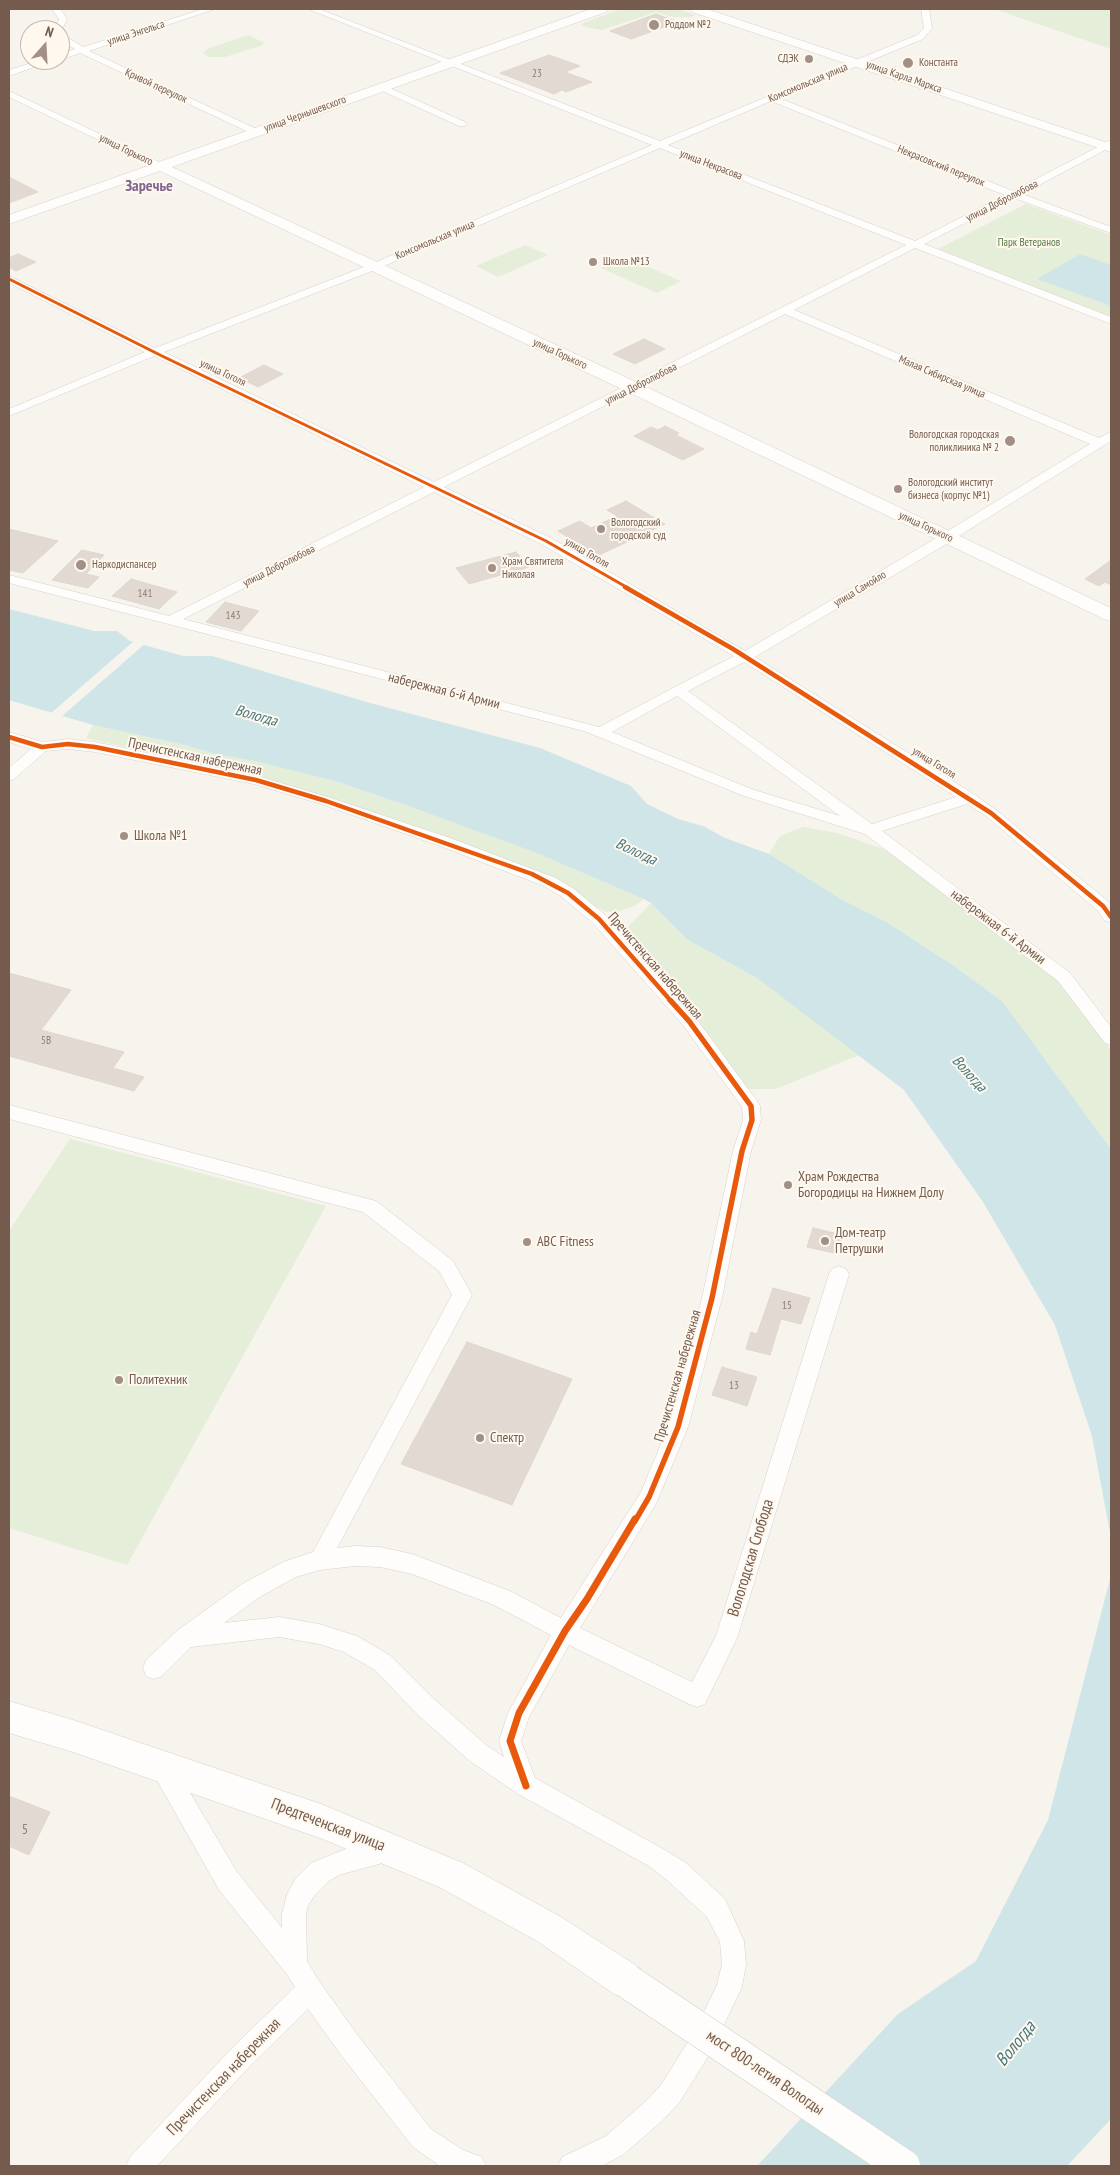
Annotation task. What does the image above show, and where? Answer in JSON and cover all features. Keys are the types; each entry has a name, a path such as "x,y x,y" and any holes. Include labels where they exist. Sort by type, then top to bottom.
{"street":[{"path":"56,9 63,20"},
{"name":"улица Энгельса","path":"70,54 211,9"},
{"name":"улица Некрасова","path":"312,9 1111,321"},
{"name":"улица Чернышевского","path":"9,220 602,9"},
{"name":"улица Карла Маркса","path":"696,9 858,61 1109,146"},
{"name":"Комсомольская улица","path":"9,413 155,352 373,267 925,34 928,28 925,9"},
{"name":"Кривой переулок","path":"70,42 78,46 80,50 256,132"},
{"path":"382,87 462,124"},
{"name":"улица Горького","path":"9,94 1111,615"},
{"name":"Некрасовский переулок","path":"771,98 1111,230"},
{"name":"улица Добролюбова","path":"169,621 634,388 1109,146"},
{"name":"улица Гоголя","path":"9,279 546,542 745,657 970,798 991,813 1103,906 1111,917"},
{"name":"Малая Сибирская улица","path":"785,310 1099,443"},
{"name":"улица Самойло","path":"601,732 678,690 745,657 948,537 1111,436"},
{"name":"набережная 6-й Армии","path":"9,579 601,732 749,793 870,830"},
{"name":"набережная 6-й Армии","path":"678,690 870,830 1064,977 1111,1039"},
{"name":"Пречистенская набережная","path":"10,738 42,746 68,744 95,748 256,780 326,801 445,842 550,882 568,893 599,919 688,1021 752,1106 752,1120 742,1151 712,1298 678,1427 649,1497 587,1599 564,1631 519,1713 510,1741 526,1786"},
{"path":"9,776 42,746"},
{"path":"870,830 970,798"},
{"path":"9,1112 369,1206 446,1266 462,1295 320,1560"},
{"name":"Вологодская Слобода","path":"564,1631 697,1696 726,1638 839,1274"},
{"path":"154,1668 186,1637 250,1590 291,1569 320,1560 380,1557 412,1564 502,1598 564,1631"},
{"path":"186,1637 279,1627 312,1632 349,1643 384,1662 446,1725 478,1753 526,1786 678,1872 716,1908 732,1942 734,1964 729,1987 702,2043 670,2094 654,2111 615,2145 583,2162 571,2166"},
{"name":"Предтеченская улица","path":"9,1717 329,1824 396,1851 452,1875 505,1903 549,1929 627,1981"},
{"path":"162,1767 228,1881 265,1929 296,1964 310,1990 350,2046 422,2138 457,2162 473,2166"},
{"path":"296,1964 294,1914 296,1903 305,1887 320,1872 341,1862 380,1852 396,1851"},
{"name":"мост 800-летия Вологды","path":"627,1981 903,2166"},
{"name":"Пречистенская набережная","path":"140,2166 242,2056 310,1990"}],"green space":[{"path":"621,9 678,9 695,15 691,17 673,17 656,12 602,30 586,27 581,24"},
{"path":"994,9 1111,9 1111,49"},
{"path":"248,35 265,43 225,57 208,57 203,53 207,49"},
{"name":"Парк Ветеранов","path":"1026,204 1111,235 1111,265 1080,254 1038,279 1111,306 1111,317 938,249"},
{"path":"525,245 548,255 498,277 476,266"},
{"path":"625,257 681,281 657,293 601,268"},
{"path":"93,725 335,781 534,852 644,899 634,906 617,912 607,912 587,903 570,890 258,778 86,738"},
{"path":"803,827 837,833 889,851 1058,980 1111,1050 1111,1149 1002,1001 954,966 888,923 839,898 769,854 780,836"},
{"path":"651,903 688,940 757,978 859,1055 776,1089 741,1087 627,943 628,927"},
{"name":"Политехник","path":"70,1139 326,1206 127,1565 9,1528 9,1231"}],"water":[{"path":"1080,254 1111,265 1111,306 1037,279"},
{"name":"Вологда","path":"9,609 94,631 117,631 130,641 183,656 212,656 370,703 540,748 631,786 647,804 678,819 703,826 725,838 769,854 839,898 888,923 954,966 1002,1001 1111,1149 1111,1538 1092,1436 1055,1325 983,1202 904,1090 757,978 688,940 651,903 644,899 534,852 335,781 93,725 9,700"},
{"name":"Вологда","path":"1111,1575 1111,2119 1067,2166 757,2166 898,2014 976,1961 1048,1820"}],"pier":[{"path":"135,640 146,643 61,717 50,714"}],"building":[{"name":"Роддом №2","path":"656,14 678,22 631,39 610,31"},
{"path":"549,55 580,66 565,72 592,82 566,92 562,90 554,94 500,73"},
{"path":"9,177 38,192 9,203"},
{"path":"18,254 36,262 16,271 9,267 9,258"},
{"path":"644,339 665,349 635,364 613,354"},
{"path":"264,365 283,374 258,387 239,378"},
{"path":"665,426 679,433 676,435 704,449 683,460 634,436 651,427 658,430"},
{"name":"Вологодский городской суд","path":"626,501 665,524 597,556 558,531 580,521 591,528 617,516 607,510"},
{"path":"9,529 58,541 23,573 9,570"},
{"name":"Наркодиспансер","path":"82,550 104,555 86,574 99,577 88,588 52,580"},
{"name":"Храм Святителя Николая","path":"516,552 529,567 469,584 456,568"},
{"path":"1111,560 1111,585 1105,582 1099,586 1085,579"},
{"path":"131,579 177,592 159,609 112,596"},
{"path":"225,602 259,611 241,631 206,622"},
{"path":"9,973 71,990 41,1030 124,1052 113,1068 144,1077 134,1091 9,1056"},
{"name":"Дом-театр Петрушки","path":"813,1228 843,1235 838,1254 807,1247"},
{"path":"773,1288 810,1298 801,1324 781,1319 770,1355 746,1349 751,1332 757,1334"},
{"name":"Спектр","path":"467,1342 572,1379 512,1505 401,1464"},
{"path":"722,1367 757,1377 747,1406 712,1395"},
{"path":"9,1796 50,1812 29,1855 9,1846"}],"cycle path":[{"path":"9,279 162,356 546,541 733,649 991,813 1103,906 1111,917"},
{"path":"9,737 42,747 68,744 95,747 256,780 326,801 445,842 550,882 568,893 599,919 689,1021 751,1106 752,1120 742,1151 712,1298 678,1427 649,1497 587,1599 565,1631 519,1713 510,1741 526,1786"}],"place":[{"name":"Роддом №2","path":"654,25"},
{"name":"СДЭК","path":"809,59"},
{"name":"Константа","path":"908,63"},
{"name":"Школа №13","path":"593,262"},
{"name":"Вологодская городская поликлиника № 2","path":"1010,441"},
{"name":"Вологодский институт бизнеса (корпус №1)","path":"898,489"},
{"name":"Вологодский городской суд","path":"601,529"},
{"name":"Наркодиспансер","path":"81,565"},
{"name":"Храм Святителя Николая","path":"492,568"},
{"name":"Школа №1","path":"124,836"},
{"name":"Храм Рождества Богородицы на Нижнем Долу","path":"788,1185"},
{"name":"Дом-театр Петрушки","path":"825,1241"},
{"name":"ABC Fitness","path":"527,1242"},
{"name":"Политехник","path":"119,1380"},
{"name":"Спектр","path":"480,1438"}],"district":[{"name":"Заречье","path":"149,186"}]}
